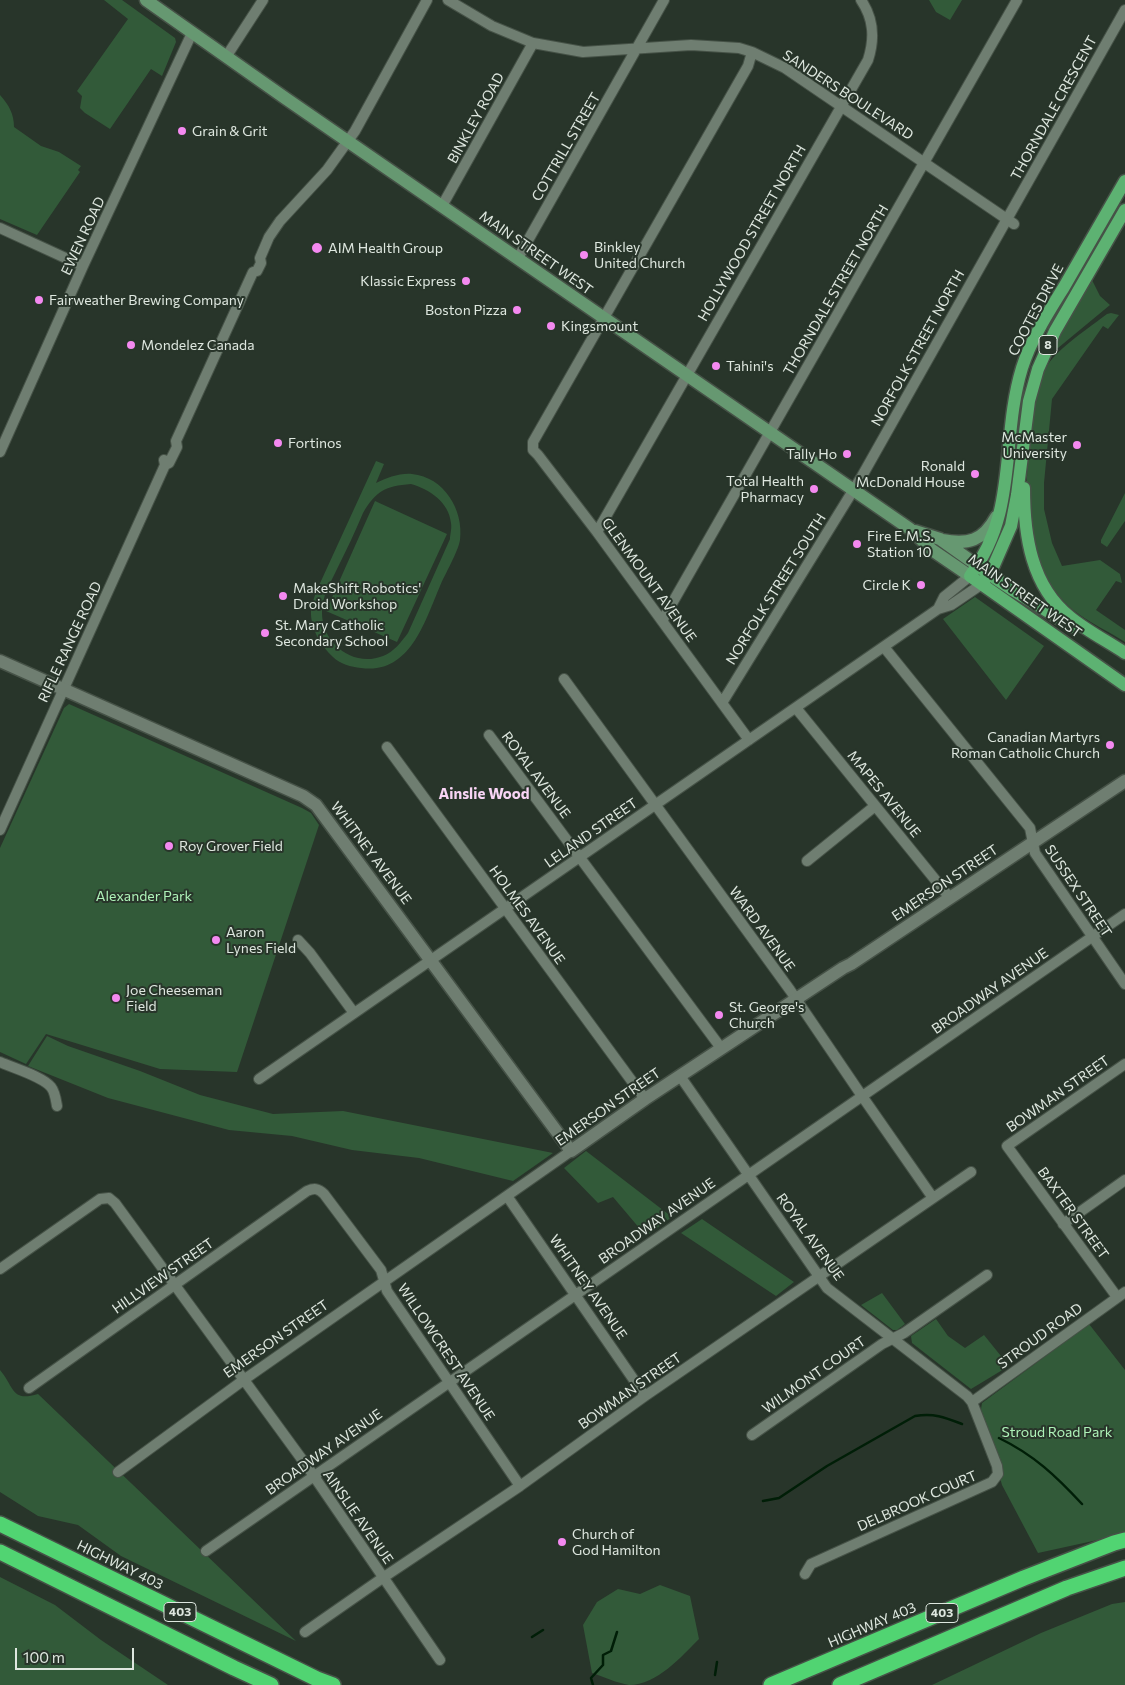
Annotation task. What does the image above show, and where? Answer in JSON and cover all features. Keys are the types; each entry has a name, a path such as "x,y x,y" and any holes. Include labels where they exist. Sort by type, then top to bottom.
{"highway":[{"name":"HIGHWAY 403","path":"0,1524 317,1679 333,1685"},
{"name":"HIGHWAY 403","path":"771,1685 1024,1578 1114,1542 1125,1540"},
{"name":"403","path":"0,1552 271,1685"},
{"name":"403","path":"840,1685 1066,1588 1125,1568"}],"main road":[{"name":"MAIN STREET WEST","path":"146,0 910,529 932,550 974,571"},
{"name":"COOTES DRIVE","path":"974,571 989,545 1001,508 1007,479 1017,390 1027,355 1043,322 1125,181"},
{"name":"COOTES DRIVE","path":"985,579 1002,549 1011,526 1017,495 1029,401 1043,356 1125,210"},
{"path":"1102,250 1125,220"},
{"path":"1023,450 1026,530 1032,558 1043,584 1069,616 1125,653"},
{"path":"940,539 960,542 977,538 988,530 1001,508"},
{"name":"MAIN STREET WEST","path":"910,529 940,539 974,571 1125,685"},
{"name":"MAIN STREET WEST","path":"985,579 1038,606 1125,658"}],"street":[{"path":"226,57 263,0"},
{"name":"RIFLE RANGE ROAD","path":"0,830 165,465 169,463 177,447 176,441 253,272 257,271 261,263 260,258 269,237 280,220 327,170 348,141 427,0"},
{"name":"COTTRILL STREET","path":"518,258 664,0"},
{"name":"HOLLYWOOD STREET NORTH","path":"597,532 868,60 872,50 873,28 867,9 861,0"},
{"path":"925,162 1017,0"},
{"name":"SANDERS BOULEVARD","path":"453,1 492,26 533,43 583,52 691,44 739,48 752,52 785,68 1011,222"},
{"name":"THORNDALE CRESCENT","path":"1011,222 1125,10"},
{"name":"EWEN ROAD","path":"0,452 83,266 192,33"},
{"name":"BINKLEY ROAD","path":"442,206 533,43"},
{"path":"604,318 748,66 752,52"},
{"name":"THORNDALE STREET NORTH","path":"662,621 925,162"},
{"name":"NORFOLK STREET NORTH","path":"854,490 1011,222"},
{"path":"0,228 83,266"},
{"name":"GLENMOUNT AVENUE","path":"604,318 536,436 533,442 533,450 597,532 749,740"},
{"name":"NORFOLK STREET SOUTH","path":"722,703 854,490"},
{"name":"LELAND STREET","path":"938,608 944,597 974,571"},
{"name":"LELAND STREET","path":"259,1079 938,608 951,605 985,579"},
{"name":"SUSSEX STREET","path":"884,647 1030,828 1035,853 1125,984"},
{"name":"WHITNEY AVENUE","path":"0,661 304,796 310,801 324,814 571,1151"},
{"name":"WARD AVENUE","path":"564,679 796,999 933,1198"},
{"name":"MAPES AVENUE","path":"796,708 950,898"},
{"name":"ROYAL AVENUE","path":"489,735 720,1048"},
{"name":"HOLMES AVENUE","path":"387,746 645,1099"},
{"name":"EMERSON STREET","path":"118,1472 245,1379 645,1099 1125,781"},
{"path":"808,861 876,806"},
{"name":"BROADWAY AVENUE","path":"206,1551 1125,914"},
{"path":"298,940 310,953 354,1013"},
{"path":"0,1062 40,1080 50,1087 57,1106"},
{"name":"BOWMAN STREET","path":"1007,1146 1125,1064"},
{"name":"ROYAL AVENUE","path":"680,1076 827,1288 967,1396 972,1402"},
{"name":"BAXTER STREET","path":"1007,1146 1063,1224 1121,1294"},
{"name":"BOWMAN STREET","path":"305,1632 520,1486 645,1396 971,1172"},
{"path":"1063,1224 1125,1180"},
{"name":"WILLOWCREST AVENUE","path":"314,1188 324,1194 381,1270 387,1291 520,1486"},
{"name":"HILLVIEW STREET","path":"28,1388 307,1191 314,1188"},
{"name":"WHITNEY AVENUE","path":"507,1196 645,1396"},
{"name":"AINSLIE AVENUE","path":"0,1269 100,1199 108,1198 115,1203 245,1379 440,1660"},
{"name":"WILMONT COURT","path":"752,1435 882,1344 904,1333 987,1275"},
{"name":"STROUD ROAD","path":"972,1402 1121,1294"},
{"name":"DELBROOK COURT","path":"804,1574 811,1564 992,1482 998,1474 997,1466 972,1402"}],"green space":[{"path":"104,0 122,0 175,38 176,42 162,76 151,69 110,129 80,108 82,96 77,91 128,19"},
{"path":"929,0 962,0 950,20 936,12"},
{"path":"0,95 10,110 14,127 41,146 59,152 81,166 78,170 80,172 37,235 0,219"},
{"path":"1091,278 1100,296 1110,305 1058,348 1055,347 1054,344"},
{"path":"1111,313 1119,315 1108,329 1103,326 1052,399 1044,483 1044,509 1052,543 1062,566 1100,560 1120,574 1122,583 1116,581 1096,610 1125,630 1125,642 1073,610 1057,593 1045,574 1036,553 1030,531 1027,485 1033,411 1036,392 1042,374 1058,353 1083,332"},
{"path":"376,461 384,464 376,483 398,475 412,474 423,476 434,481 449,497 459,517 459,545 421,629 404,654 392,663 378,668 361,668 346,665 333,657 324,648 312,623 311,610 316,592","holes":["411,484 425,489 442,503 449,516 451,525 450,539 408,633 400,643 387,654 372,659 361,659 351,656 333,643 323,624 322,607 327,590 363,513 372,499 388,488"]},
{"path":"1125,493 1125,521 1107,547 1101,543 1101,540"},
{"path":"375,501 447,534 397,642 326,611"},
{"path":"975,597 1044,646 1006,700 943,619"},
{"name":"Alexander Park","path":"69,704 302,808 311,813 319,825 237,1072 160,1069 46,1034 26,1064 0,1052 0,848 64,708"},
{"path":"47,1036 68,1046 140,1071 200,1095 273,1114 343,1111 553,1153 513,1181 419,1158 352,1150 292,1136 229,1130 108,1098 28,1066"},
{"path":"586,1151 672,1217 646,1236 613,1197 598,1203 564,1168"},
{"path":"702,1219 794,1282 776,1296 681,1233"},
{"path":"882,1293 905,1324 897,1330 893,1330 861,1305"},
{"path":"936,1319 948,1336 965,1348 984,1335 1009,1366 971,1389 912,1343 911,1336"},
{"name":"Stroud Road Park","path":"1089,1324 1125,1370 1125,1534 1038,1553 1002,1485 981,1409 982,1403"},
{"path":"0,1370 18,1395 29,1396 38,1394 296,1641 121,1556 78,1525 38,1516 0,1492"},
{"path":"0,1577 55,1605 101,1640 168,1685 0,1685"},
{"path":"660,1585 690,1596 699,1639 659,1675 639,1684 624,1684 592,1673 583,1625 597,1602 618,1589 640,1594"},
{"path":"1125,1602 1125,1685 932,1685 1041,1633 1112,1604"}],"waterway":[{"path":"763,1501 779,1498 827,1466 915,1416 939,1416 962,1424"},
{"path":"999,1438 1034,1459 1063,1484 1082,1504"},
{"path":"532,1637 543,1630"},
{"path":"593,1685 591,1678 603,1665 603,1655 611,1651 617,1632"},
{"path":"715,1675 717,1662"}],"place":[{"name":"Grain & Grit","path":"182,131"},
{"name":"AIM Health Group","path":"317,248"},
{"name":"Binkley United Church","path":"584,255"},
{"name":"Klassic Express","path":"466,281"},
{"name":"Fairweather Brewing Company","path":"39,300"},
{"name":"Boston Pizza","path":"517,310"},
{"name":"Kingsmount","path":"551,326"},
{"name":"Mondelez Canada","path":"131,345"},
{"name":"Tahini's","path":"716,366"},
{"name":"Fortinos","path":"278,443"},
{"name":"McMaster University","path":"1077,445"},
{"name":"Tally Ho","path":"847,454"},
{"name":"Ronald McDonald House","path":"975,474"},
{"name":"Total Health Pharmacy","path":"814,489"},
{"name":"Fire E.M.S. Station 10","path":"857,544"},
{"name":"Circle K","path":"921,585"},
{"name":"MakeShift Robotics' Droid Workshop","path":"283,596"},
{"name":"St. Mary Catholic Secondary School","path":"265,633"},
{"name":"Canadian Martyrs Roman Catholic Church","path":"1110,745"},
{"name":"Roy Grover Field","path":"169,846"},
{"name":"Aaron Lynes Field","path":"216,940"},
{"name":"Joe Cheeseman Field","path":"116,998"},
{"name":"St. George's Church","path":"719,1015"},
{"name":"Church of God Hamilton","path":"562,1542"}],"district":[{"name":"Ainslie Wood","path":"484,794"}]}
